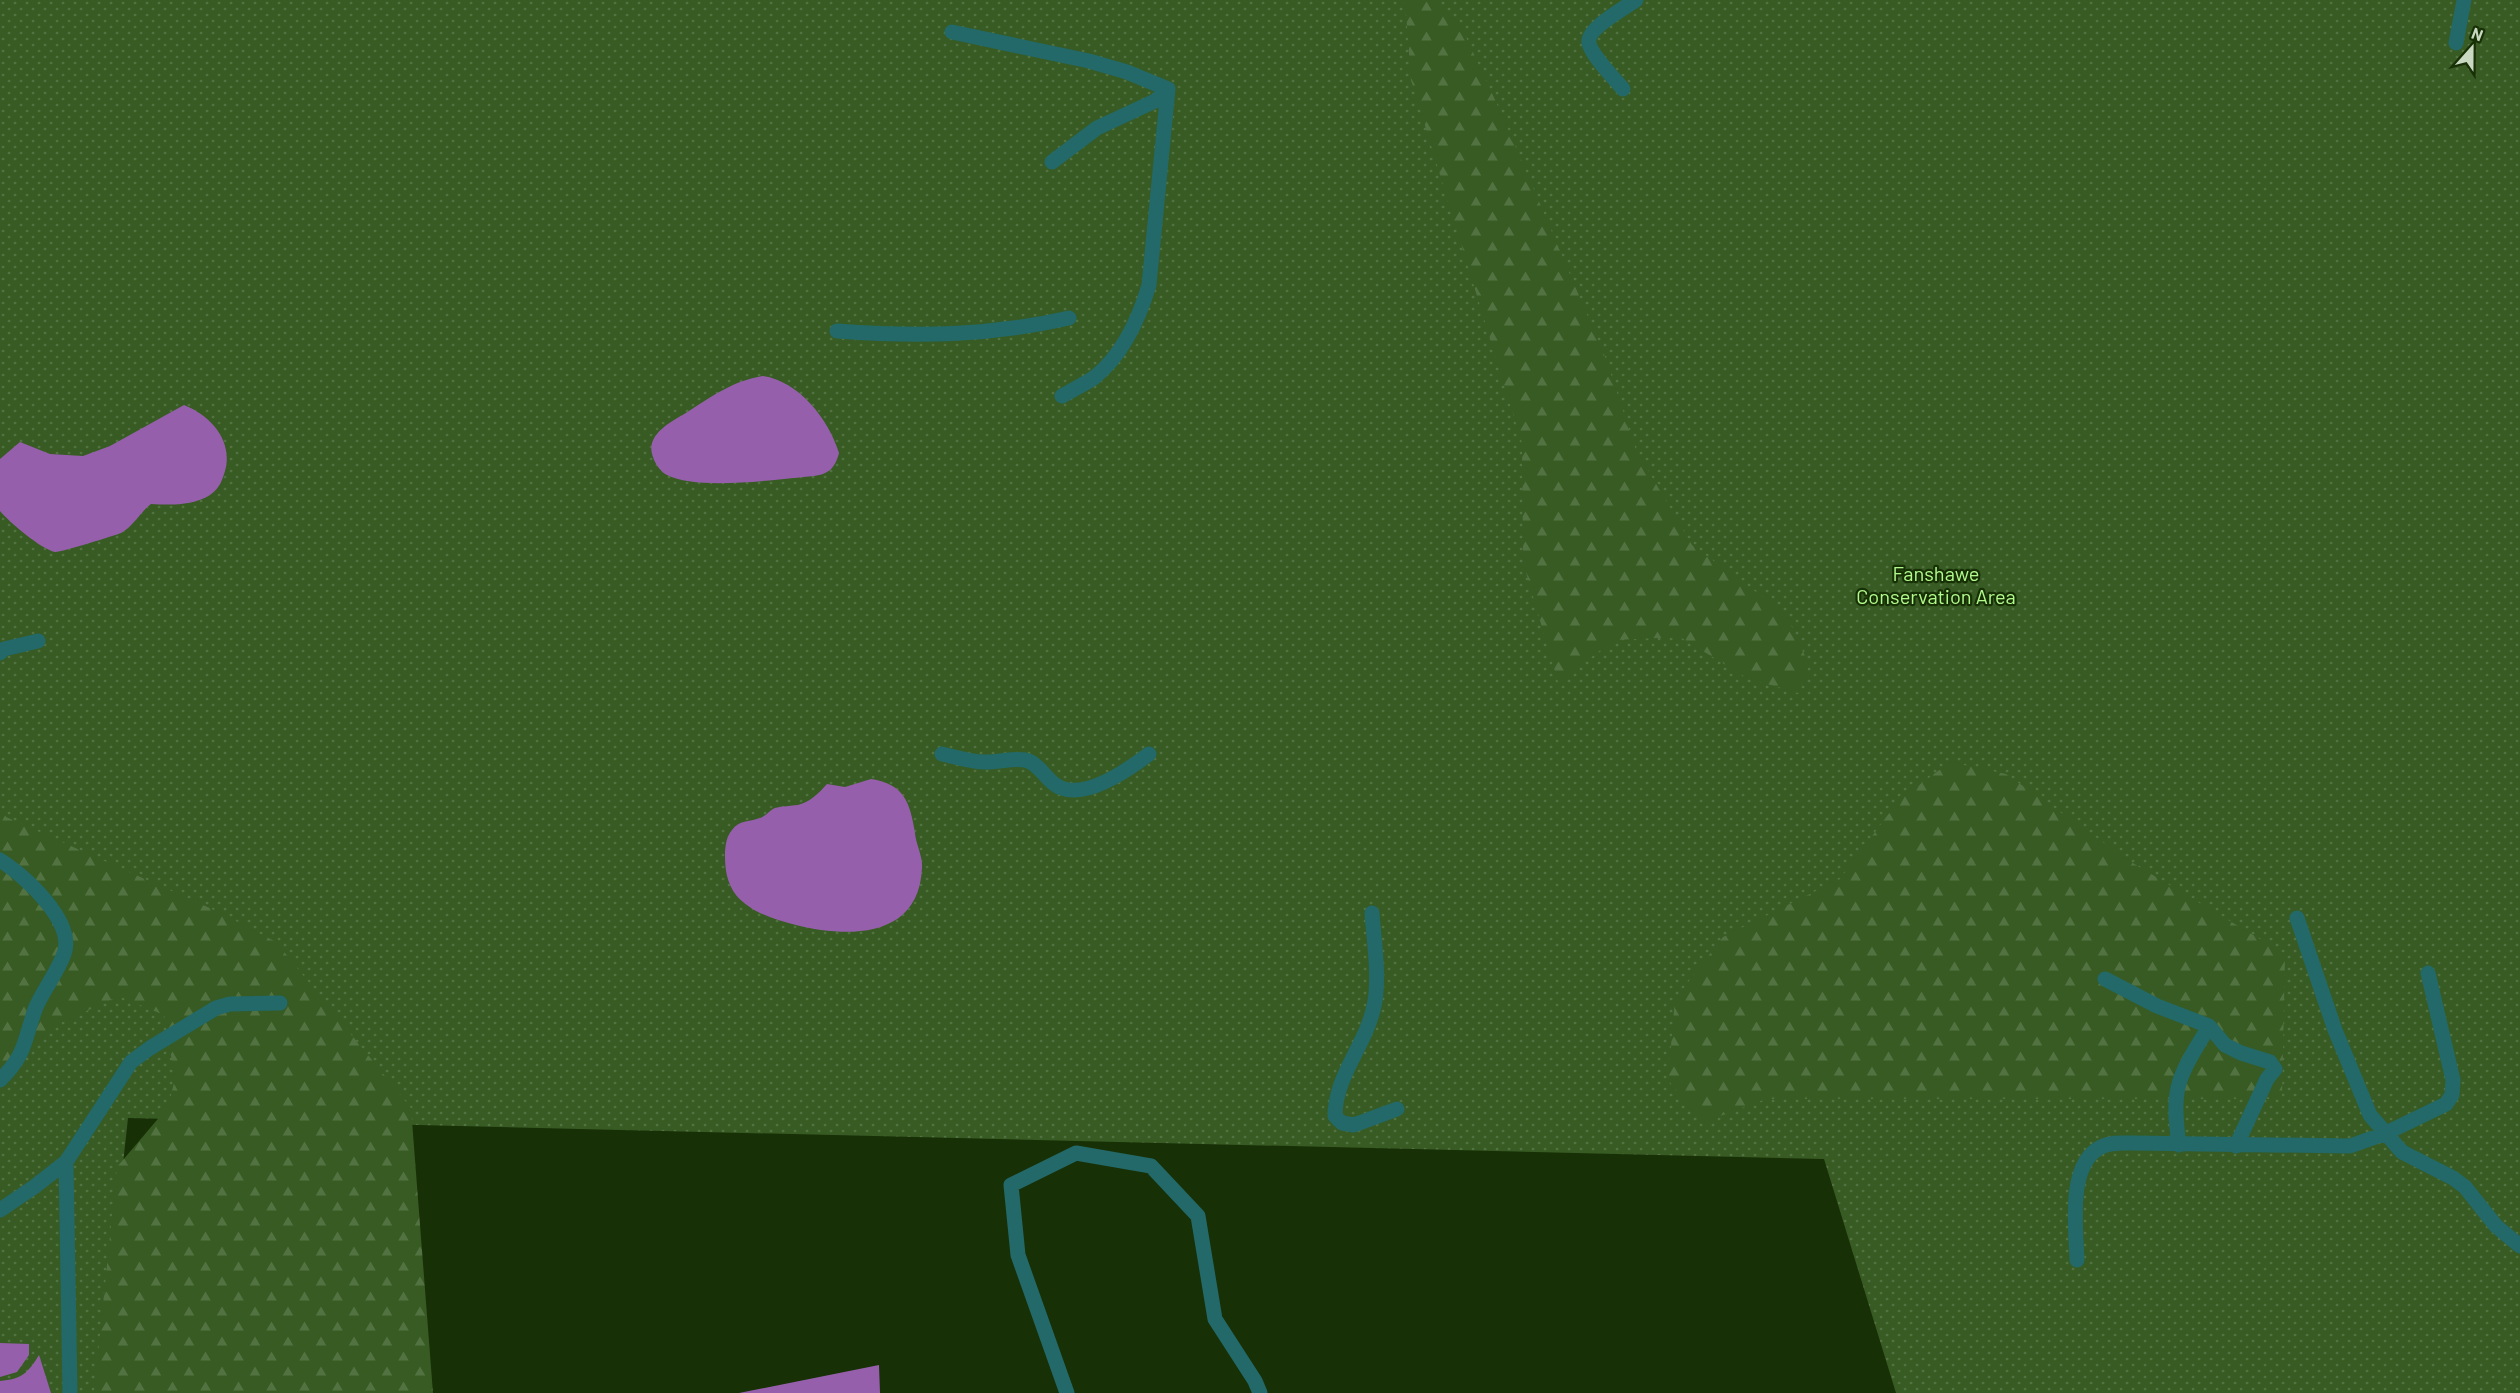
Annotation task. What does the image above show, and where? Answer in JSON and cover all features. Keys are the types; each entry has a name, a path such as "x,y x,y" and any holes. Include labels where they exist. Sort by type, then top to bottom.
{"lane":[{"path":"1623,89 1594,53 1589,44 1589,38 1600,25 1636,0"},
{"path":"2456,43 2464,0"},
{"path":"952,32 1089,61 1127,72 1168,89"},
{"path":"1052,162 1097,128 1155,101 1168,89"},
{"path":"1062,396 1094,378 1109,363 1140,315 1149,285 1168,89"},
{"path":"837,331 928,336 1003,332 1069,318"},
{"path":"0,653 4,649 38,641"},
{"path":"942,754 984,763 1023,760 1030,762 1053,784 1069,790 1105,783 1125,772 1149,754"},
{"path":"0,860 19,872 46,900 61,927 65,952 40,999 26,1043 15,1065 0,1080"},
{"path":"1372,913 1375,1005 1369,1026 1342,1081 1335,1116 1342,1123 1354,1125 1397,1109"},
{"path":"2297,918 2335,1030 2370,1115 2384,1134 2402,1152 2465,1187 2496,1226 2520,1246"},
{"path":"2077,1260 2076,1198 2084,1161 2103,1146 2113,1143 2350,1146 2384,1134 2446,1104 2452,1095 2453,1080 2428,973"},
{"path":"2105,979 2157,1006 2209,1026 2225,1044 2241,1053 2270,1062 2275,1069 2267,1079 2236,1146"},
{"path":"0,1210 66,1162 131,1062 216,1008 230,1004 280,1003"},
{"path":"2179,1145 2177,1091 2189,1062 2209,1026"},
{"path":"1067,1393 1018,1255 1011,1185 1076,1153 1151,1166 1198,1216 1215,1319 1255,1381 1260,1393"},
{"path":"66,1162 70,1393"}],"green space":[{"name":"Fanshawe Conservation Area","path":"0,0 2520,0 2520,1393 1896,1393 1824,1159 128,1118 98,1393 0,1393"},
{"path":"1405,0 1438,0 1464,33 1502,115 1606,359 1636,450 1692,545 1786,614 1809,665 1798,693 1747,678 1680,637 1614,640 1558,682 1523,562 1522,443 1411,80"},
{"path":"1950,762 2006,774 2131,862 2285,954 2282,1099 1766,1099 1704,1122 1668,1080 1675,999 1723,937 1840,879 1899,800"},
{"path":"0,805 6,817 223,914 276,942 411,1108 433,1393 94,1393 117,1167 168,1107 175,1079 164,1015 119,996 52,1027 0,1076"}],"shaded area":[{"path":"763,376 776,379 789,386 811,404 820,415 839,453 831,469 824,474 814,476 717,483 680,480 660,470 651,449 656,435 662,429 724,389 742,381"},
{"path":"184,405 205,417 220,434 224,443 227,454 226,465 221,482 210,495 189,503 151,504 130,527 121,533 55,552 34,541 0,511 0,459 20,442 50,454 83,456 110,446"},
{"path":"871,779 891,785 898,790 908,804 921,859 922,868 918,891 908,909 895,921 877,928 858,931 837,932 816,929 771,918 748,906 736,895 730,886 725,866 727,839 735,827 762,817 775,808 806,802 827,784 845,787"},
{"path":"0,1343 29,1344 29,1355 17,1372 0,1377"},
{"path":"39,1355 51,1393 0,1393 0,1381 14,1379 24,1374"},
{"path":"879,1365 880,1393 739,1393"}]}
